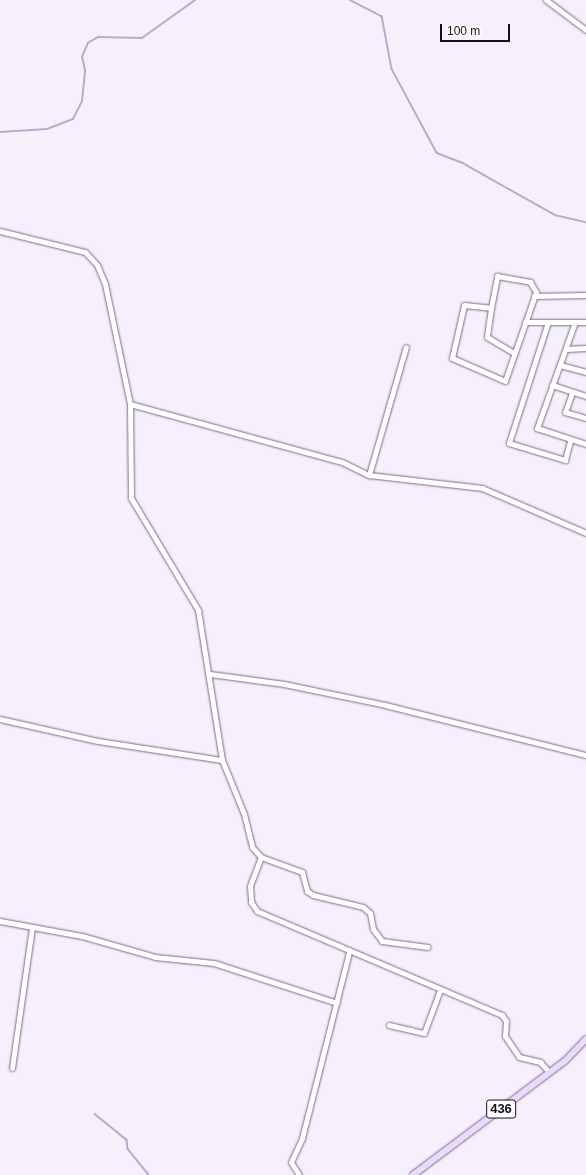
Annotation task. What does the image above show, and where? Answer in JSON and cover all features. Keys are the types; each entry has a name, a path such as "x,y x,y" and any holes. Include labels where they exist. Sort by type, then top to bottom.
{"main road":[{"name":"436","path":"413,1175 549,1072 586,1039"}],"street":[{"path":"546,0 586,30"},
{"path":"0,231 85,252 97,265 110,302 130,404 131,498 193,598 204,632 222,760 244,814 246,836 261,857 302,872 307,891 313,895 363,907 370,913 373,929 382,941 428,947"},
{"path":"491,308 464,305 452,358 505,381 534,296 530,282 497,276 487,337 514,353"},
{"path":"534,296 586,295"},
{"path":"525,322 586,322"},
{"path":"548,322 509,443 565,460 570,441"},
{"path":"574,322 566,349 536,428 570,441 586,444"},
{"path":"369,475 406,347"},
{"path":"566,349 586,348"},
{"path":"560,365 586,372"},
{"path":"552,385 572,393 586,396"},
{"path":"572,393 565,412 586,418"},
{"path":"130,404 342,462 369,475 482,488 586,533"},
{"path":"210,674 284,684 392,707 586,755"},
{"path":"0,719 98,740 222,760"},
{"path":"261,857 250,886 253,908 349,952 502,1015 506,1021 505,1036 519,1057 540,1062 549,1072"},
{"path":"0,921 82,936 155,957 214,963 336,1003"},
{"path":"12,1068 32,927"},
{"path":"299,1175 291,1162 302,1138 349,952"},
{"path":"389,1025 424,1033 440,990"}],"waterway":[{"path":"0,132 47,129 73,119 82,101 85,70 82,57 88,43 98,37 142,38 195,0"},
{"path":"350,0 382,16 392,69 437,153 461,162 555,215 586,222"},
{"path":"95,1114 127,1140 128,1149 149,1175"}]}
